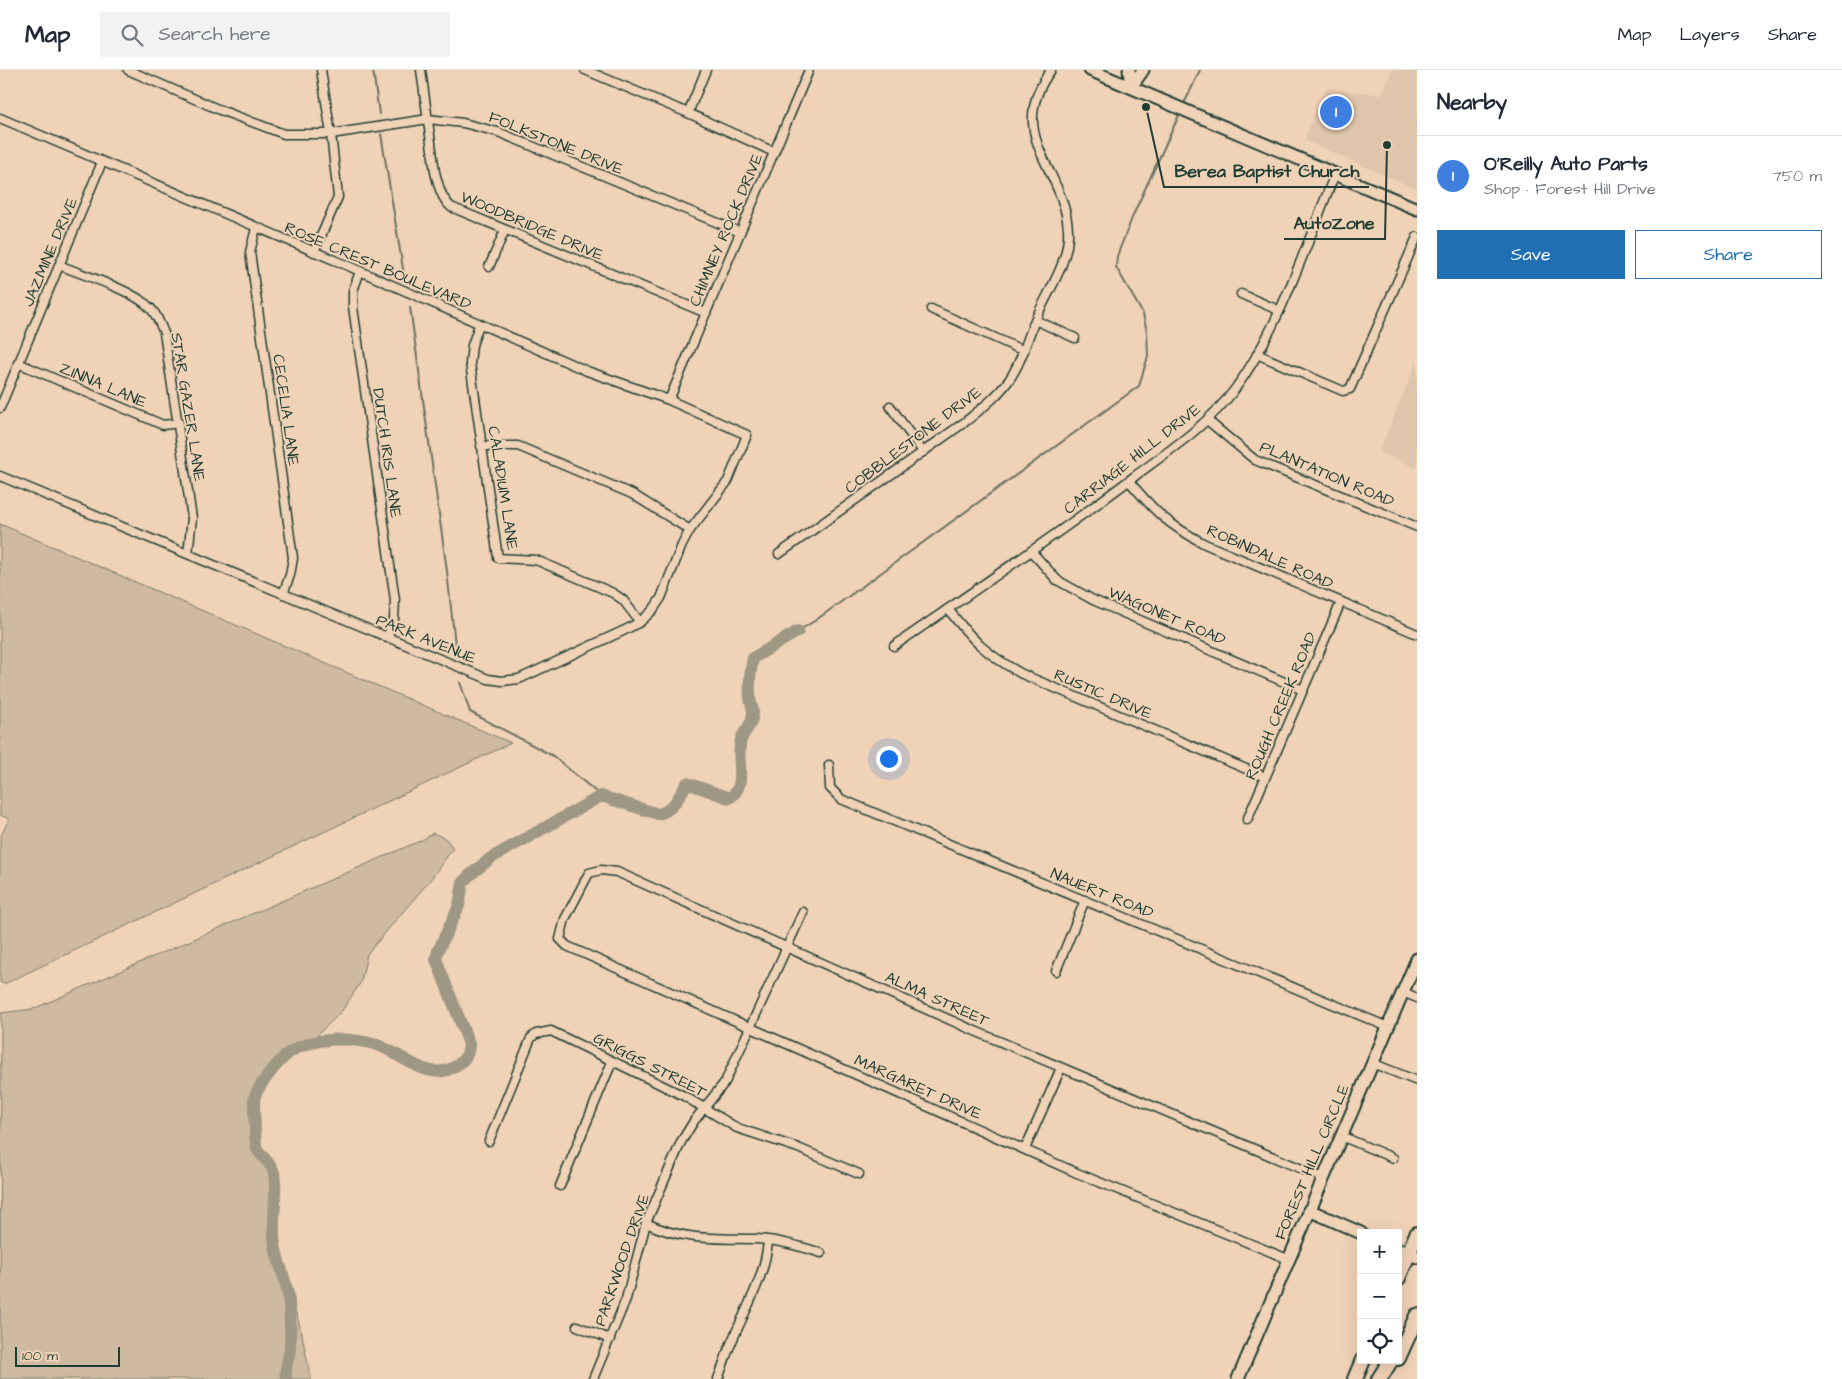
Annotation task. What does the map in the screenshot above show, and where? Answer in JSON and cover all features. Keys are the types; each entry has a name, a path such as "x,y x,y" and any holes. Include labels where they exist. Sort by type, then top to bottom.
{"highway":[{"path":"1400,1274 1417,1234"},
{"path":"1402,1340 1417,1316"},
{"path":"1402,1350 1417,1316"},
{"path":"1355,1379 1361,1364"},
{"path":"1380,1379 1388,1364"},
{"path":"1389,1379 1396,1364"}],"street":[{"name":"FOLKSTONE DRIVE","path":"128,70 263,127 290,134 331,134 428,119 463,123 498,132 740,232"},
{"path":"314,252 338,197 321,70"},
{"name":"WOODBRIDGE DRIVE","path":"421,70 435,172 446,203 451,207 505,230 706,313"},
{"path":"585,70 600,73 774,152"},
{"path":"688,113 706,70"},
{"name":"CHIMNEY ROCK DRIVE","path":"669,400 809,70"},
{"name":"COBBLESTONE DRIVE","path":"780,554 987,404 1010,379 1024,351 1035,320 1058,270 1068,231 1062,203 1035,141 1033,120 1036,100 1042,82 1051,70"},
{"path":"1090,70 1417,208"},
{"path":"1129,70 1132,88"},
{"path":"1132,88 1143,70"},
{"name":"ROSE CREST BOULEVARD","path":"0,118 360,271 479,325 588,371 669,400 747,435"},
{"name":"JAZMINE DRIVE","path":"0,408 102,162"},
{"name":"CARRIAGE HILL DRIVE","path":"894,646 1031,551 1129,480 1207,420 1234,390 1257,354 1278,310 1335,174"},
{"name":"CECELIA LANE","path":"256,228 250,252 293,558 290,575 283,594"},
{"path":"489,267 505,230"},
{"path":"1257,354 1343,391 1350,389 1417,237"},
{"name":"STAR GAZER LANE","path":"59,265 135,297 149,306 164,333 192,518 188,554"},
{"name":"DUTCH IRIS LANE","path":"360,271 353,291 353,307 395,600 394,619 387,638"},
{"path":"1241,294 1278,310"},
{"path":"931,309 1024,351"},
{"path":"1035,320 1075,338"},
{"name":"CALADIUM LANE","path":"479,325 472,345 470,363 498,558 536,560 613,593 623,600 640,622"},
{"name":"ZINNA LANE","path":"18,363 163,425 179,423"},
{"path":"890,406 923,452"},
{"name":"PLANTATION ROAD","path":"1207,420 1256,460 1417,527"},
{"name":"PARK AVENUE","path":"0,476 387,638 488,679 502,681 519,678 640,622 653,610 661,598 690,530 728,481 747,435"},
{"path":"481,446 518,446 632,494 690,530"},
{"name":"ROBINDALE ROAD","path":"1129,480 1155,511 1184,533 1417,634"},
{"name":"WAGONET ROAD","path":"1031,551 1057,580 1093,600 1303,690"},
{"name":"ROUGH CREEK ROAD","path":"1247,820 1341,602"},
{"name":"RUSTIC DRIVE","path":"948,609 968,635 993,658 1022,674 1265,777"},
{"name":"NAUERT ROAD","path":"829,765 830,788 842,799 1388,1027"},
{"name":"ALMA STREET","path":"565,919 589,873 608,870 1061,1068 1323,1178"},
{"path":"1056,971 1084,900"},
{"name":"PARKWOOD DRIVE","path":"593,1379 631,1282 639,1242 646,1222 681,1142 703,1108 726,1082 803,912"},
{"name":"MARGARET DRIVE","path":"565,919 560,939 567,946 1025,1149 1288,1259"},
{"name":"FOREST HILL CIRCLE","path":"1238,1379 1417,959"},
{"path":"1403,992 1417,998"},
{"name":"GRIGGS STREET","path":"488,1142 531,1038 536,1034 551,1030 612,1062 684,1096 737,1128 798,1148 859,1174"},
{"path":"560,1186 612,1062"},
{"path":"1372,1063 1417,1081"},
{"path":"1025,1149 1061,1068"},
{"path":"1340,1136 1393,1158"},
{"path":"1309,1210 1357,1231"},
{"path":"646,1222 666,1232 681,1236 787,1243 821,1253"},
{"path":"718,1379 732,1340 754,1298 766,1260 768,1241"},
{"path":"577,1326 610,1339"}],"shaded area":[{"path":"1392,70 1417,70 1417,189 1304,140 1326,88 1381,95"},
{"path":"1417,361 1417,468 1379,452"},
{"path":"0,524 511,743 4,984 0,982 0,838 9,819 0,815"},
{"path":"433,833 446,839 453,848 431,879 367,954 361,982 341,1012 312,1040 286,1052 265,1078 251,1123 252,1139 274,1166 271,1227 302,1334 311,1379 0,1379 1,1013 33,1009 422,840"}],"waterway":[{"path":"373,70 379,114"},
{"path":"1183,106 1200,70"},
{"path":"798,631 816,620 1139,386 1148,356 1147,332 1143,314 1116,267 1117,256 1134,213 1180,113"},
{"path":"381,134 404,275"},
{"path":"410,307 447,571 456,654"},
{"path":"286,1379 290,1346 290,1314 289,1297 276,1252 274,1236 274,1173 257,1149 256,1141 254,1100 263,1082 274,1067 290,1052 309,1043 320,1041 353,1040 374,1044 415,1065 436,1072 446,1070 460,1063 467,1053 469,1044 436,959 459,906 463,882 491,858 601,796 658,814 672,806 687,783 729,798 735,793 740,780 741,740 750,725 752,717 750,673 753,658 798,631"},
{"path":"460,682 470,712 553,756 601,796"}],"place":[{"name":"Berea Baptist Church","path":"1146,107"},
{"name":"O'Reilly Auto Parts","path":"1336,112"},
{"name":"AutoZone","path":"1387,145"}]}
